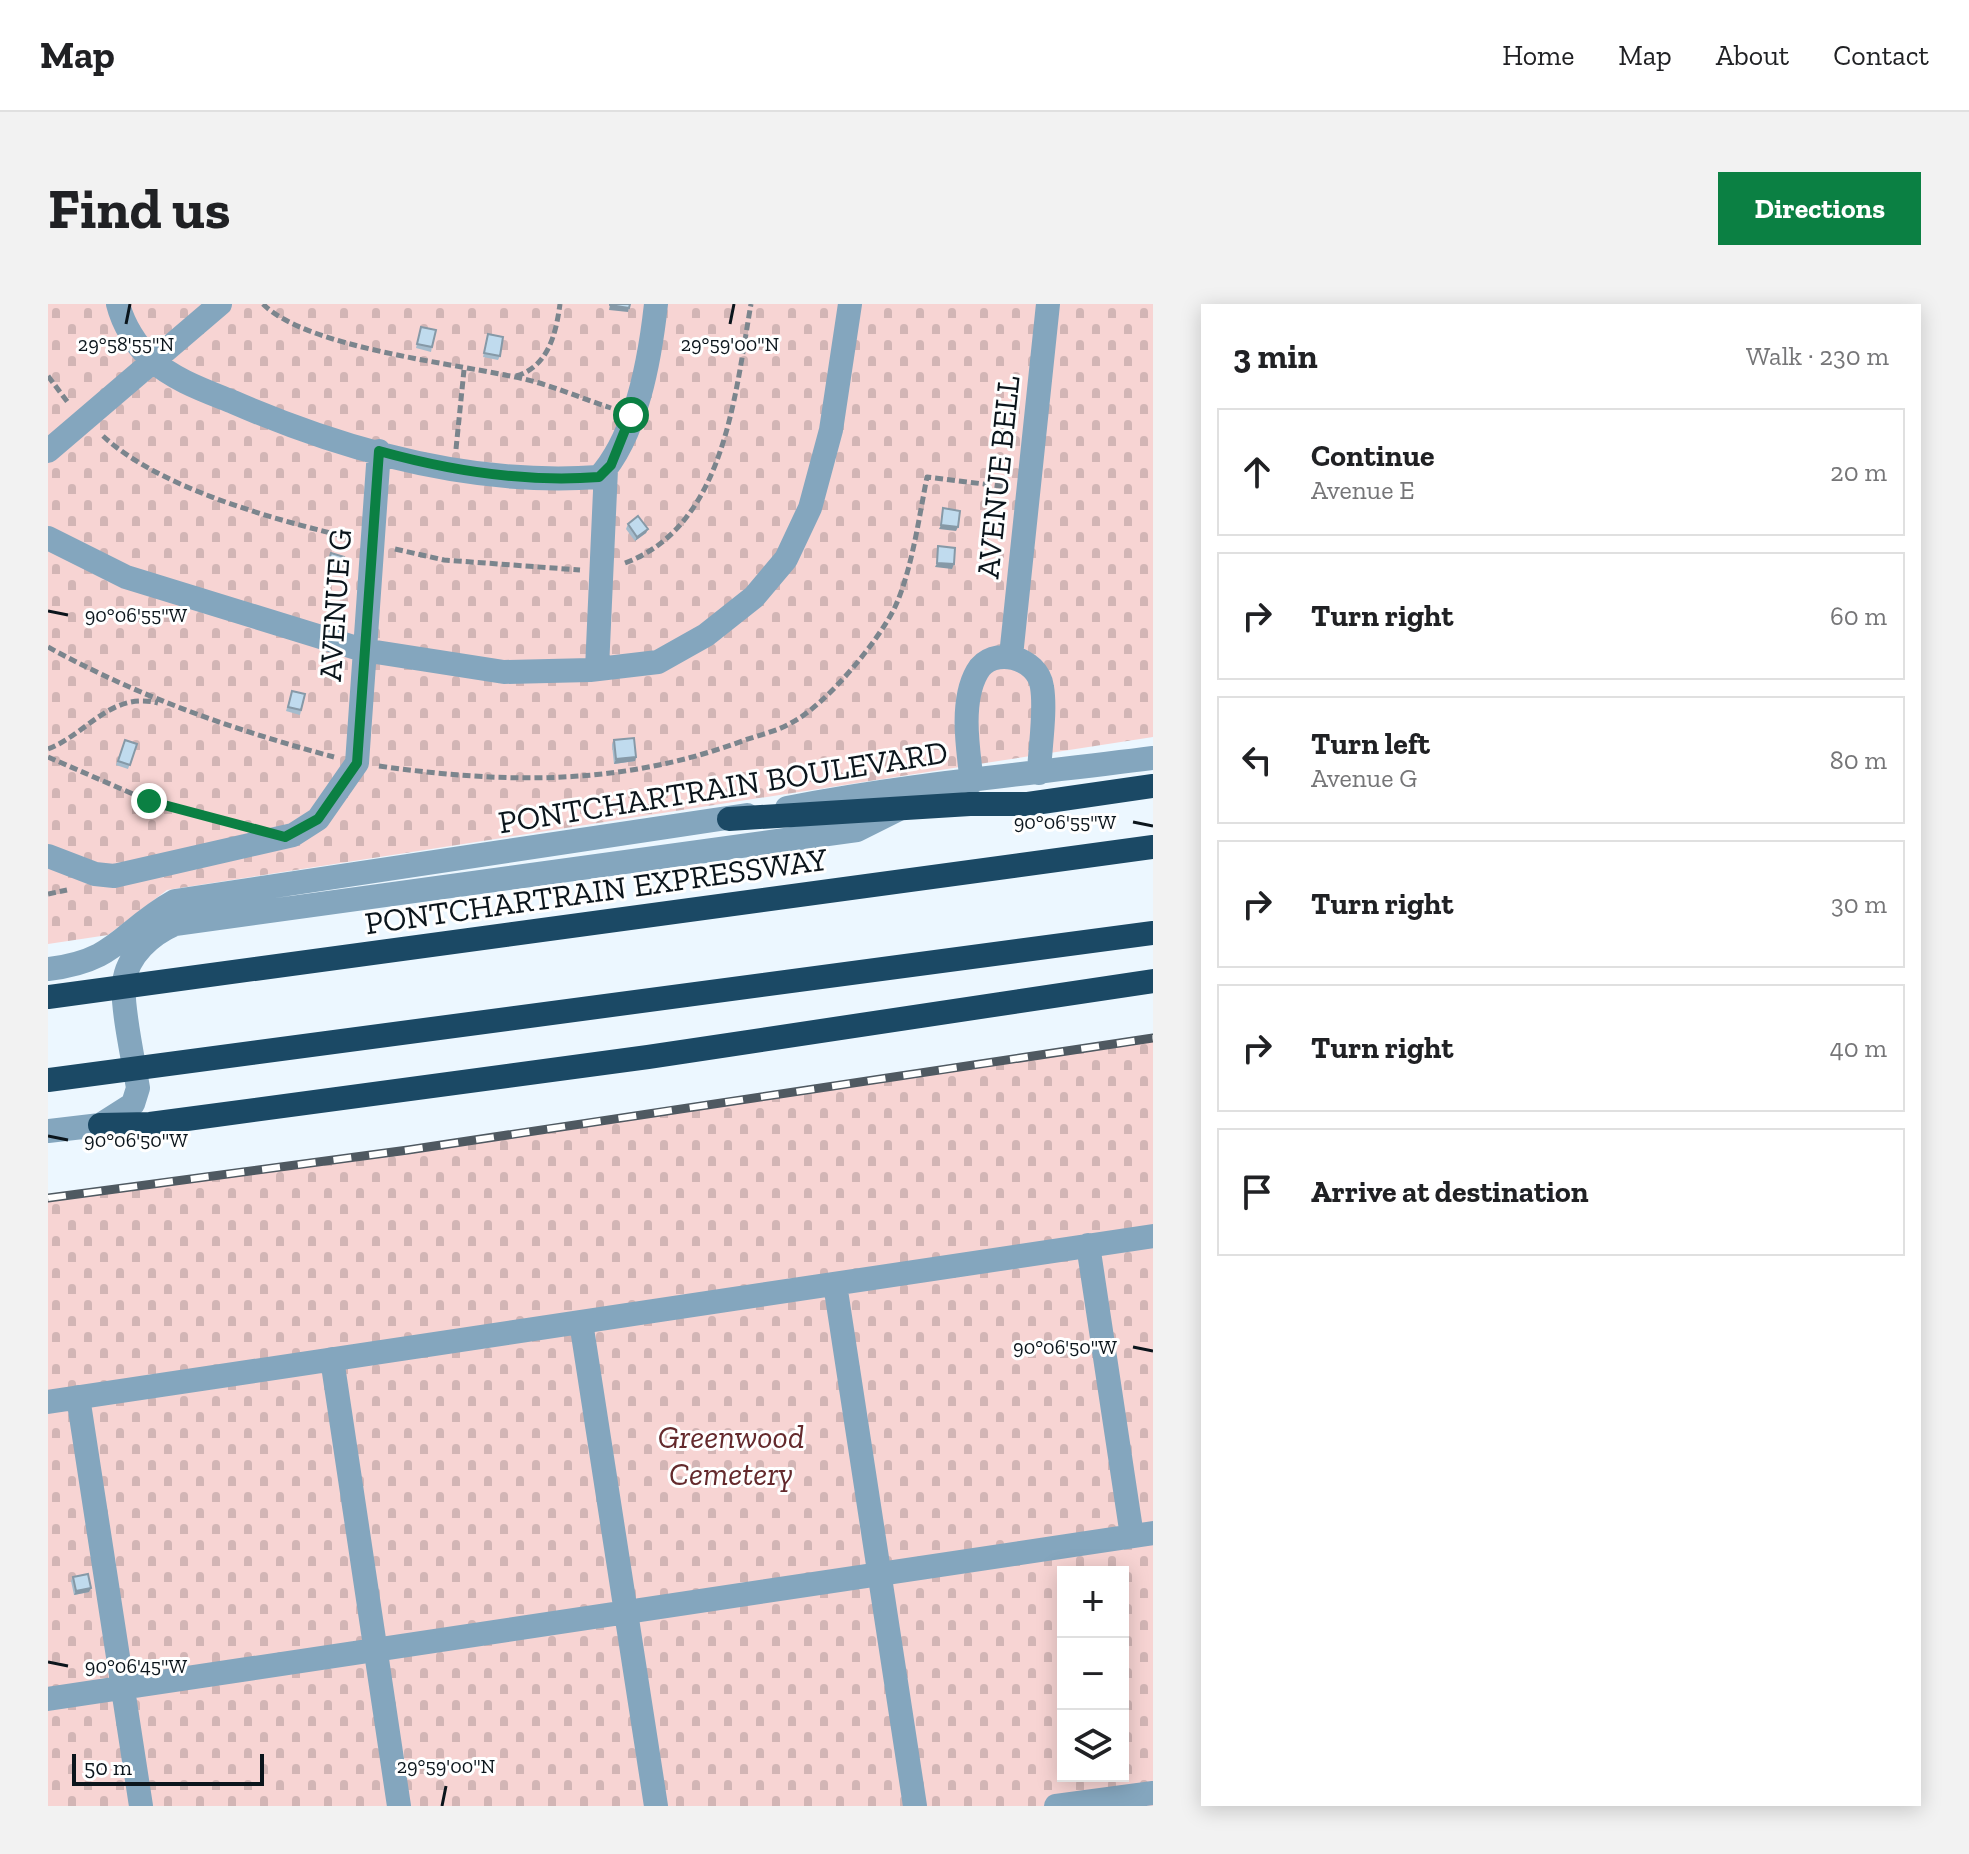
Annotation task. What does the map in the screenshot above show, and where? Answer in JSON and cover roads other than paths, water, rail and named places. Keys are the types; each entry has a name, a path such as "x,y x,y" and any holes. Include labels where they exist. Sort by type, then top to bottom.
{"highway":[{"path":"729,819 970,804 1028,804 1153,786"},
{"name":"PONTCHARTRAIN EXPRESSWAY","path":"48,997 1153,847"},
{"path":"48,1080 1153,933"},
{"path":"100,1125 150,1124 648,1057 1153,981"}],"street":[{"path":"118,304 123,323 152,360 192,385 289,426 454,469 563,480 599,477 609,467"},
{"path":"48,451 220,304"},
{"path":"597,669 609,467 639,392 656,304"},
{"path":"48,538 126,577 363,650 504,672 597,669 658,662 706,635 754,597 786,559 810,508 831,430 850,304"},
{"name":"AVENUE BELL","path":"1011,656 1048,304"},
{"name":"AVENUE G","path":"48,856 95,874 114,876 285,837 318,819 357,763 379,451"},
{"path":"1039,773 1042,686 1035,668 1011,656 994,659 978,670 969,695 968,750 972,782 1153,758"},
{"name":"PONTCHARTRAIN BOULEVARD","path":"124,983 141,948 155,932 175,924 857,830 895,810 972,782"},
{"name":"PONTCHARTRAIN BOULEVARD","path":"48,969 92,961 115,948 153,913 175,901 729,819 886,788 972,782"},
{"path":"48,1131 100,1125 133,1104 138,1088 124,983 114,971 92,961"},
{"path":"48,1402 1153,1236"},
{"path":"48,1699 1143,1535 1088,1245"},
{"path":"835,1284 915,1806"},
{"path":"581,1322 656,1806"},
{"path":"332,1359 399,1806"},
{"path":"78,1397 141,1806"},
{"path":"1056,1806 1153,1793"}],"railway":[{"path":"48,1198 408,1150 1153,1038"}],"park label":[{"name":"Greenwood Cemetery","path":"731,1456"}]}
